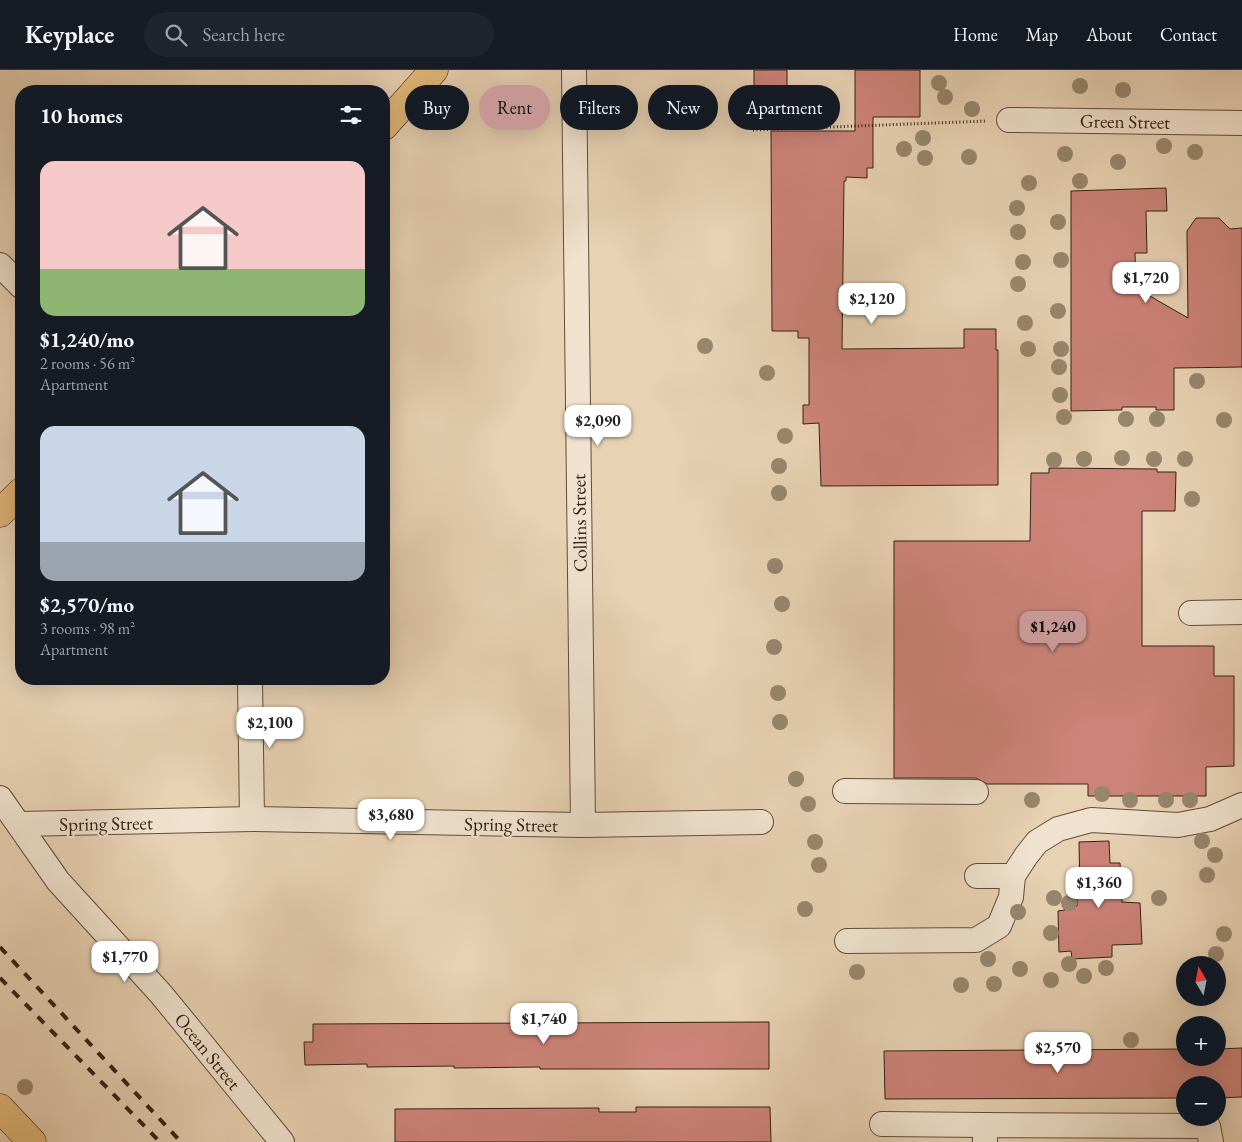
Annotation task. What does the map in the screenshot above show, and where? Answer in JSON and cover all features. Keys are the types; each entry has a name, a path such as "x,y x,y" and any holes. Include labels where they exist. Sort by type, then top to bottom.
{"main road":[{"path":"390,119 434,70"},
{"path":"0,513 15,498"},
{"path":"0,1108 25,1135"}],"street":[{"name":"Collins Street","path":"574,70 583,825"},
{"name":"Green Street","path":"1009,120 1242,123"},
{"path":"0,265 15,280"},
{"path":"1191,613 1242,612"},
{"path":"250,685 252,820"},
{"path":"845,791 976,792"},
{"name":"Ocean Street","path":"0,798 20,824 58,881 161,994 282,1142"},
{"path":"847,941 976,940 999,926 1011,897 1013,876 1037,842 1058,829 1091,820 1178,825 1210,819 1242,805"},
{"name":"Spring Street","path":"20,824 252,820 583,825 761,822"},
{"path":"977,876 1013,876"},
{"path":"882,1124 985,1133 1208,1126 1211,1142"}],"path":[{"path":"840,127 1009,120"}],"building":[{"path":"754,70 787,70 787,85 754,85"},
{"path":"855,70 920,70 920,117 873,117 873,168 867,168 867,178 846,177 846,181 844,181 842,349 964,348 964,329 996,329 996,350 998,350 998,485 821,486 819,423 803,424 803,405 809,405 809,338 798,338 798,331 772,331 771,131 855,131"},
{"path":"1166,188 1167,211 1146,211 1147,253 1135,253 1136,288 1188,318 1187,231 1196,218 1219,218 1230,229 1242,228 1242,367 1174,368 1174,410 1156,410 1156,407 1122,407 1122,410 1071,411 1071,191"},
{"path":"1049,468 1157,469 1157,472 1176,472 1175,511 1142,511 1142,646 1214,646 1214,676 1234,676 1234,766 1206,767 1206,796 1088,796 1088,784 987,784 976,778 894,778 894,541 1030,541 1031,473 1049,473"},
{"path":"1109,841 1110,863 1120,863 1122,902 1140,903 1142,944 1112,945 1112,957 1072,959 1071,951 1059,952 1058,911 1065,910 1064,906 1077,906 1077,892 1080,892 1079,842"},
{"path":"769,1022 769,1069 540,1069 540,1067 454,1068 454,1066 367,1067 367,1064 305,1065 304,1042 313,1042 313,1024"},
{"path":"1242,1048 1242,1097 1226,1098 1226,1076 1176,1076 1176,1098 885,1099 884,1051 1176,1049 1176,1066 1226,1066 1226,1049"},
{"path":"636,1107 770,1107 771,1142 395,1142 395,1109 599,1108 599,1112 636,1112"}],"railway":[{"path":"0,947 181,1142"},
{"path":"0,978 160,1142"}]}
